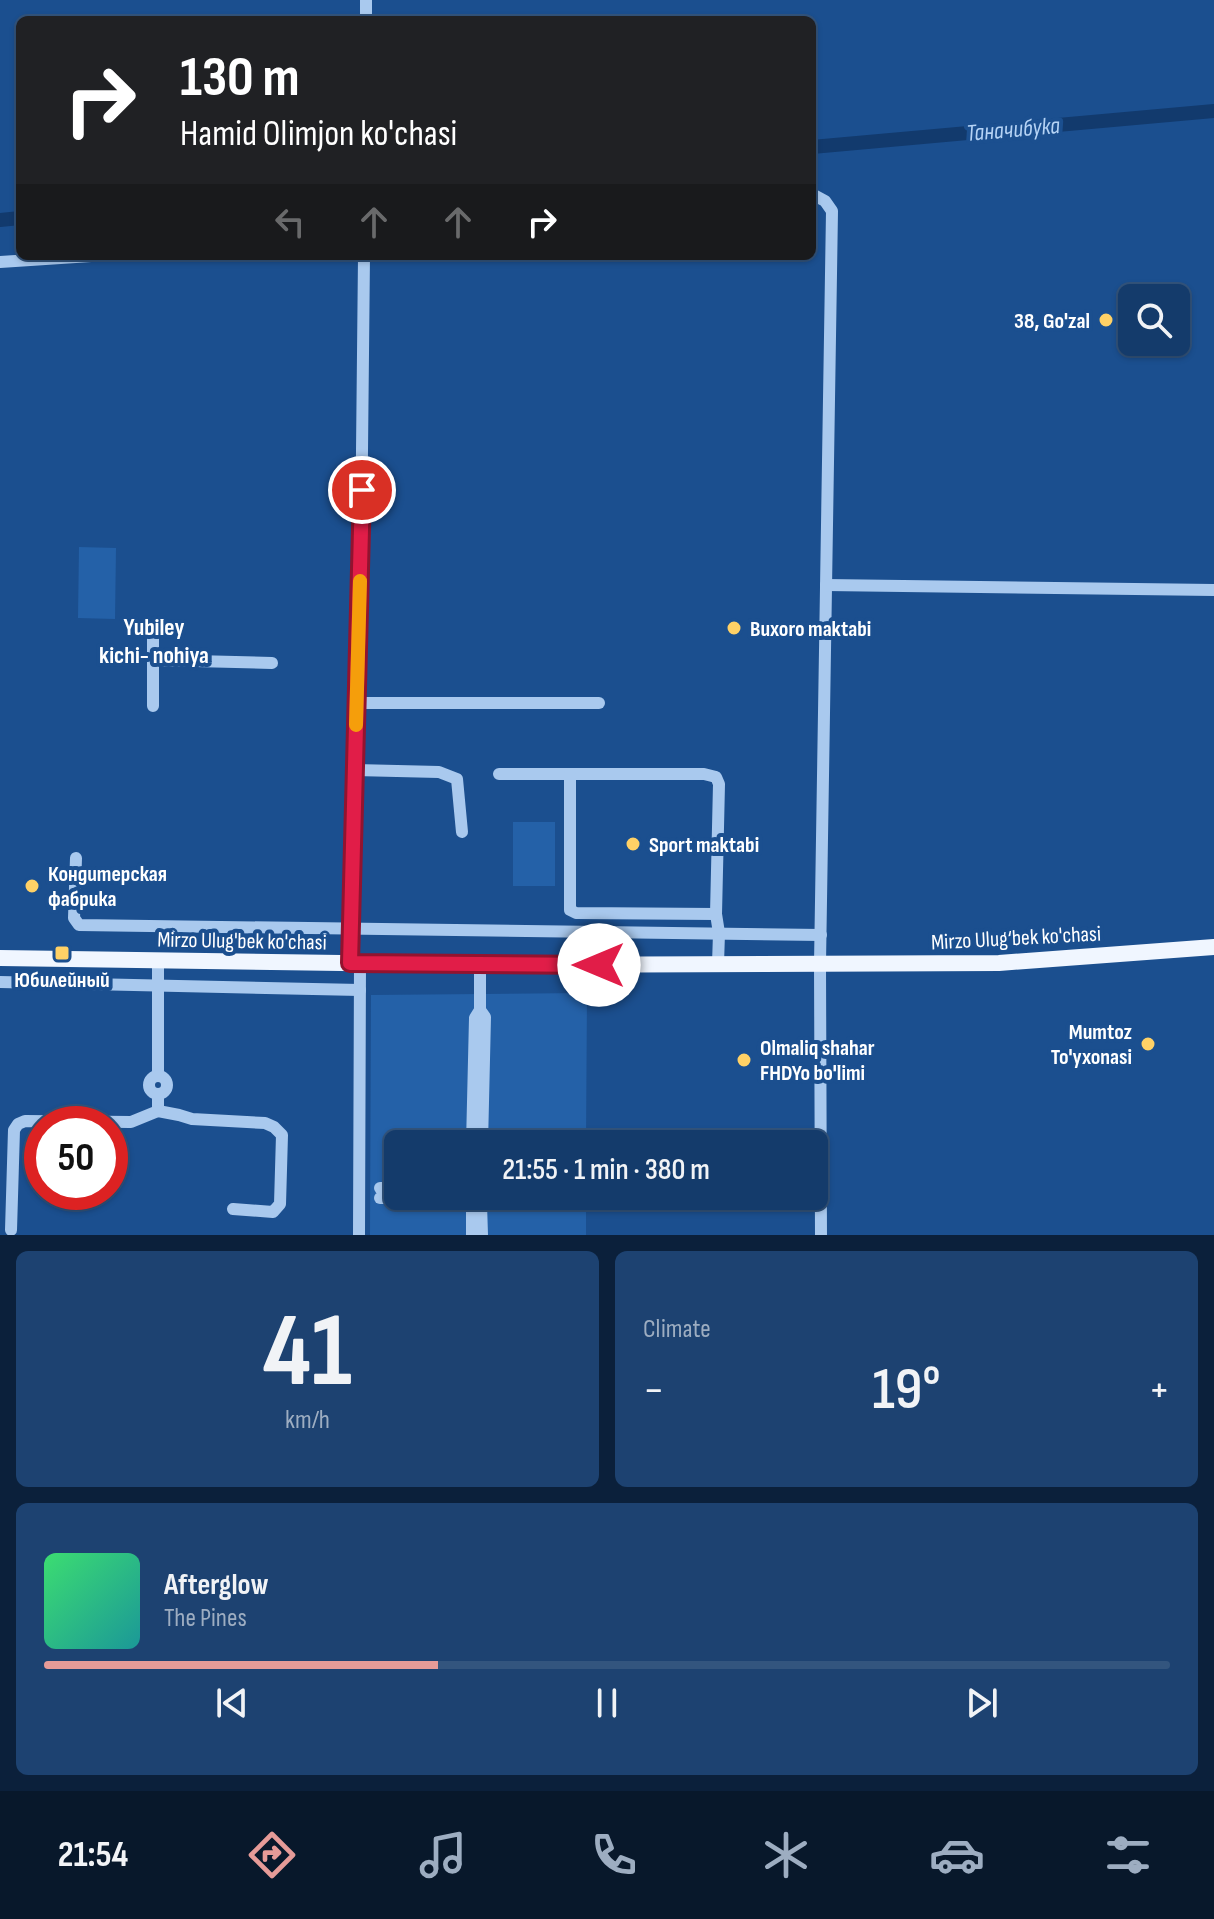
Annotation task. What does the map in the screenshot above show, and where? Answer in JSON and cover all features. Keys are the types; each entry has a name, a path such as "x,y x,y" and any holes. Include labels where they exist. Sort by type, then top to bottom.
{"main road":[{"name":"Mirzo Ulug‘bek ko'chasi","path":"820,964 999,963 1214,947"},
{"name":"Mirzo Ulug'bek ko'chasi","path":"0,958 480,965 820,964"}],"street":[{"path":"816,196 825,201 832,211 820,964 821,1235"},
{"path":"0,262 30,260"},
{"path":"359,1235 360,990 351,929 361,548 364,260"},
{"path":"826,585 1214,590"},
{"path":"134,630 151,631 153,634 153,706"},
{"path":"153,660 272,663"},
{"path":"357,703 599,703"},
{"path":"355,770 439,772 457,779 462,832"},
{"path":"499,774 704,774 716,777 719,784 718,964"},
{"path":"570,774 570,910 576,913 716,914"},
{"path":"76,858 74,918 79,925 821,935"},
{"path":"158,960 158,1076 149,1086 158,1094 158,1111"},
{"path":"472,1130 475,1018 480,1010 480,965"},
{"path":"0,982 360,990"},
{"path":"480,1010 485,1017 482,1130"},
{"path":"11,1230 14,1130 25,1121 131,1122 158,1111 192,1119 265,1123 274,1127 282,1135 280,1204 273,1212 233,1209"},
{"path":"472,1235 475,1210"},
{"path":"478,1210 482,1235"}],"shaded area":[{"path":"79,547 116,548 115,619 78,618"},
{"path":"513,822 555,822 555,886 513,886"},
{"path":"587,993 586,1130 384,1130 384,1210 586,1210 586,1235 370,1235 371,995"}],"waterway":[{"name":"Таначибука","path":"816,147 1214,111"},
{"name":"Таначибука","path":"0,220 16,218"}],"slow traffic":[{"path":"356,725 360,581"}],"place":[{"name":"38, Go'zal","path":"1106,320"},
{"name":"Buxoro maktabi","path":"734,628"},
{"name":"Sport maktabi","path":"633,844"},
{"name":"Кондитерская фабрика","path":"32,886"},
{"name":"Юбилейный","path":"62,953"},
{"name":"Mumtoz To'yxonasi","path":"1148,1044"},
{"name":"Olmaliq shahar FHDYo bo'limi","path":"744,1060"}],"district":[{"name":"Yubiley kichi- nohiya","path":"154,641"}],"route":[{"path":"362,490 350,963 599,965"}]}
